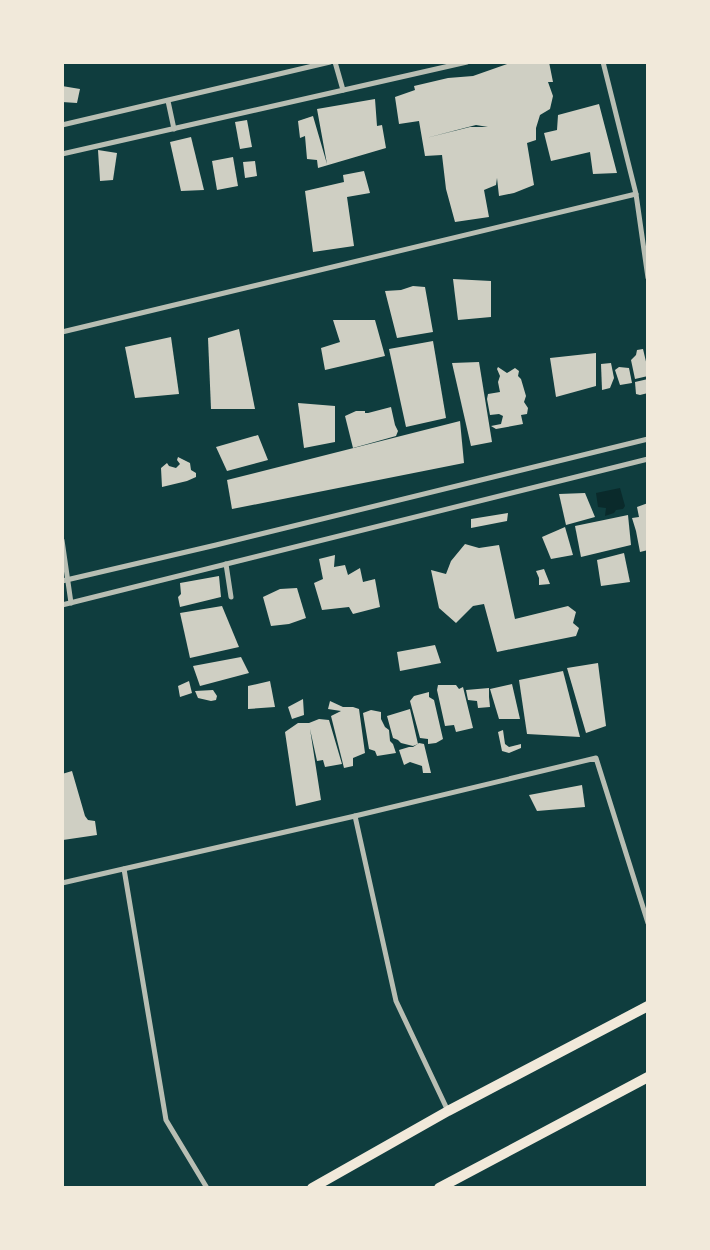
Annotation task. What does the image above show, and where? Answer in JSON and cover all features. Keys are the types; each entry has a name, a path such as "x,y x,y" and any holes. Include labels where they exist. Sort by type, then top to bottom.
{"main road":[{"path":"312,1188 448,1111 648,1006"},
{"path":"439,1188 648,1077"}],"street":[{"path":"62,125 330,62"},
{"path":"335,62 343,90"},
{"path":"62,154 467,62"},
{"path":"603,62 636,194 648,278"},
{"path":"168,101 174,128"},
{"path":"62,332 636,194"},
{"path":"65,580 216,545 648,438"},
{"path":"62,605 648,459"},
{"path":"62,540 65,580 71,603"},
{"path":"226,564 231,597"},
{"path":"62,883 356,816 596,758 648,923"},
{"path":"356,816 396,1001 448,1111"},
{"path":"124,869 166,1120 207,1188"}],"water":[{"path":"620,488 625,506 623,509 616,510 614,513 605,516 606,508 598,507 596,493"}],"building":[{"path":"513,62 549,62 553,82 548,82 553,96 550,109 540,115 536,128 536,140 527,143 534,185 514,193 499,196 497,178 496,185 484,190 489,217 455,222 446,189 442,155 425,156 419,121 399,124 395,97 415,90 414,86 448,78 473,76","holes":["476,125 488,127 470,127 426,138"]},
{"path":"62,86 80,89 77,103 62,102"},
{"path":"375,99 377,126 382,125 386,148 318,168 317,160 307,159 305,136 300,138 298,121 313,116 327,164 317,109"},
{"path":"599,104 617,173 593,174 590,152 551,161 544,133 557,130 558,115"},
{"path":"247,120 252,147 240,149 235,122"},
{"path":"191,137 204,190 181,191 170,142"},
{"path":"98,150 117,153 113,180 100,181"},
{"path":"233,157 238,186 217,190 212,161"},
{"path":"255,161 257,176 245,178 243,162"},
{"path":"364,171 370,193 347,197 354,246 313,252 305,191 344,182 343,175"},
{"path":"453,279 491,281 491,317 458,320"},
{"path":"413,286 425,287 433,332 397,338 385,291 401,290"},
{"path":"333,320 375,320 385,356 325,370 321,348 340,342"},
{"path":"239,329 255,409 211,409 208,338"},
{"path":"171,337 179,394 135,398 125,347"},
{"path":"433,341 446,418 406,427 389,349"},
{"path":"643,349 648,376 635,379 631,360 636,355 637,350"},
{"path":"596,353 596,386 556,397 550,358"},
{"path":"479,362 492,442 471,446 452,363"},
{"path":"611,363 614,378 610,388 602,390 601,364"},
{"path":"498,367 507,373 515,368 519,371 518,376 521,379 526,396 524,402 528,408 527,414 521,415 523,424 496,429 491,426 501,424 503,416 499,414 490,415 487,399 488,394 500,392"},
{"path":"619,367 629,368 632,383 620,385 615,370"},
{"path":"648,379 648,393 636,394 635,382"},
{"path":"298,403 335,406 335,442 304,448"},
{"path":"391,407 398,431 396,436 353,448 345,416 356,411 368,413"},
{"path":"460,421 464,463 232,509 227,480"},
{"path":"258,435 268,460 227,471 216,447"},
{"path":"178,457 190,463 191,470 196,473 196,477 162,487 161,468 167,463 169,466 176,468 180,464 177,460"},
{"path":"585,493 595,517 566,525 559,494"},
{"path":"648,503 648,550 640,552 632,518 639,517 637,507"},
{"path":"508,513 507,521 471,528 471,519"},
{"path":"628,515 631,545 581,557 575,526"},
{"path":"565,527 573,555 551,559 542,537"},
{"path":"465,544 479,548 499,545 515,619 568,606 576,612 573,623 579,628 576,636 497,652 484,604 473,606 456,623 439,608 431,570 446,574 451,561"},
{"path":"624,553 630,582 601,586 597,560"},
{"path":"335,555 334,567 345,565 348,575 360,568 363,582 375,579 380,607 353,614 349,607 322,610 314,583 323,579 319,559"},
{"path":"544,569 550,584 539,585 536,571"},
{"path":"219,576 221,597 180,607 178,597 181,594 180,583"},
{"path":"297,588 306,618 289,624 271,626 263,597 280,589"},
{"path":"222,606 239,647 190,658 180,613"},
{"path":"435,645 441,663 400,671 397,652"},
{"path":"241,657 249,673 200,686 193,666"},
{"path":"598,663 606,726 586,733 567,668"},
{"path":"563,671 580,737 527,734 519,680"},
{"path":"189,681 192,693 180,697 178,686"},
{"path":"270,681 275,707 248,709 248,686"},
{"path":"512,684 520,719 499,719 490,689"},
{"path":"438,685 456,685 459,689 463,687 473,728 456,732 454,725 445,726 437,690"},
{"path":"489,688 490,707 478,708 477,701 468,700 466,690"},
{"path":"213,690 217,696 216,700 211,701 198,698 195,691"},
{"path":"429,692 429,697 434,700 443,739 436,743 428,744 428,739 420,738 410,701 414,696"},
{"path":"303,699 304,715 292,719 288,707"},
{"path":"330,701 343,707 359,709 365,753 353,758 353,766 344,768 331,716 341,711 328,709"},
{"path":"410,709 418,744 413,746 401,743 393,738 387,716"},
{"path":"371,710 381,712 381,719 389,730 390,741 396,753 377,756 375,751 369,749 363,713"},
{"path":"319,719 329,720 342,764 325,767 323,760 317,761 310,729 321,800 296,806 285,732 298,723 309,723"},
{"path":"503,730 505,744 509,747 521,744 521,748 509,753 502,751 498,732"},
{"path":"419,743 424,744 431,773 423,773 422,766 410,762 404,765 399,750 413,747"},
{"path":"72,771 85,816 88,820 95,821 97,835 63,840 62,774"},
{"path":"582,785 585,807 537,811 529,795"}]}
